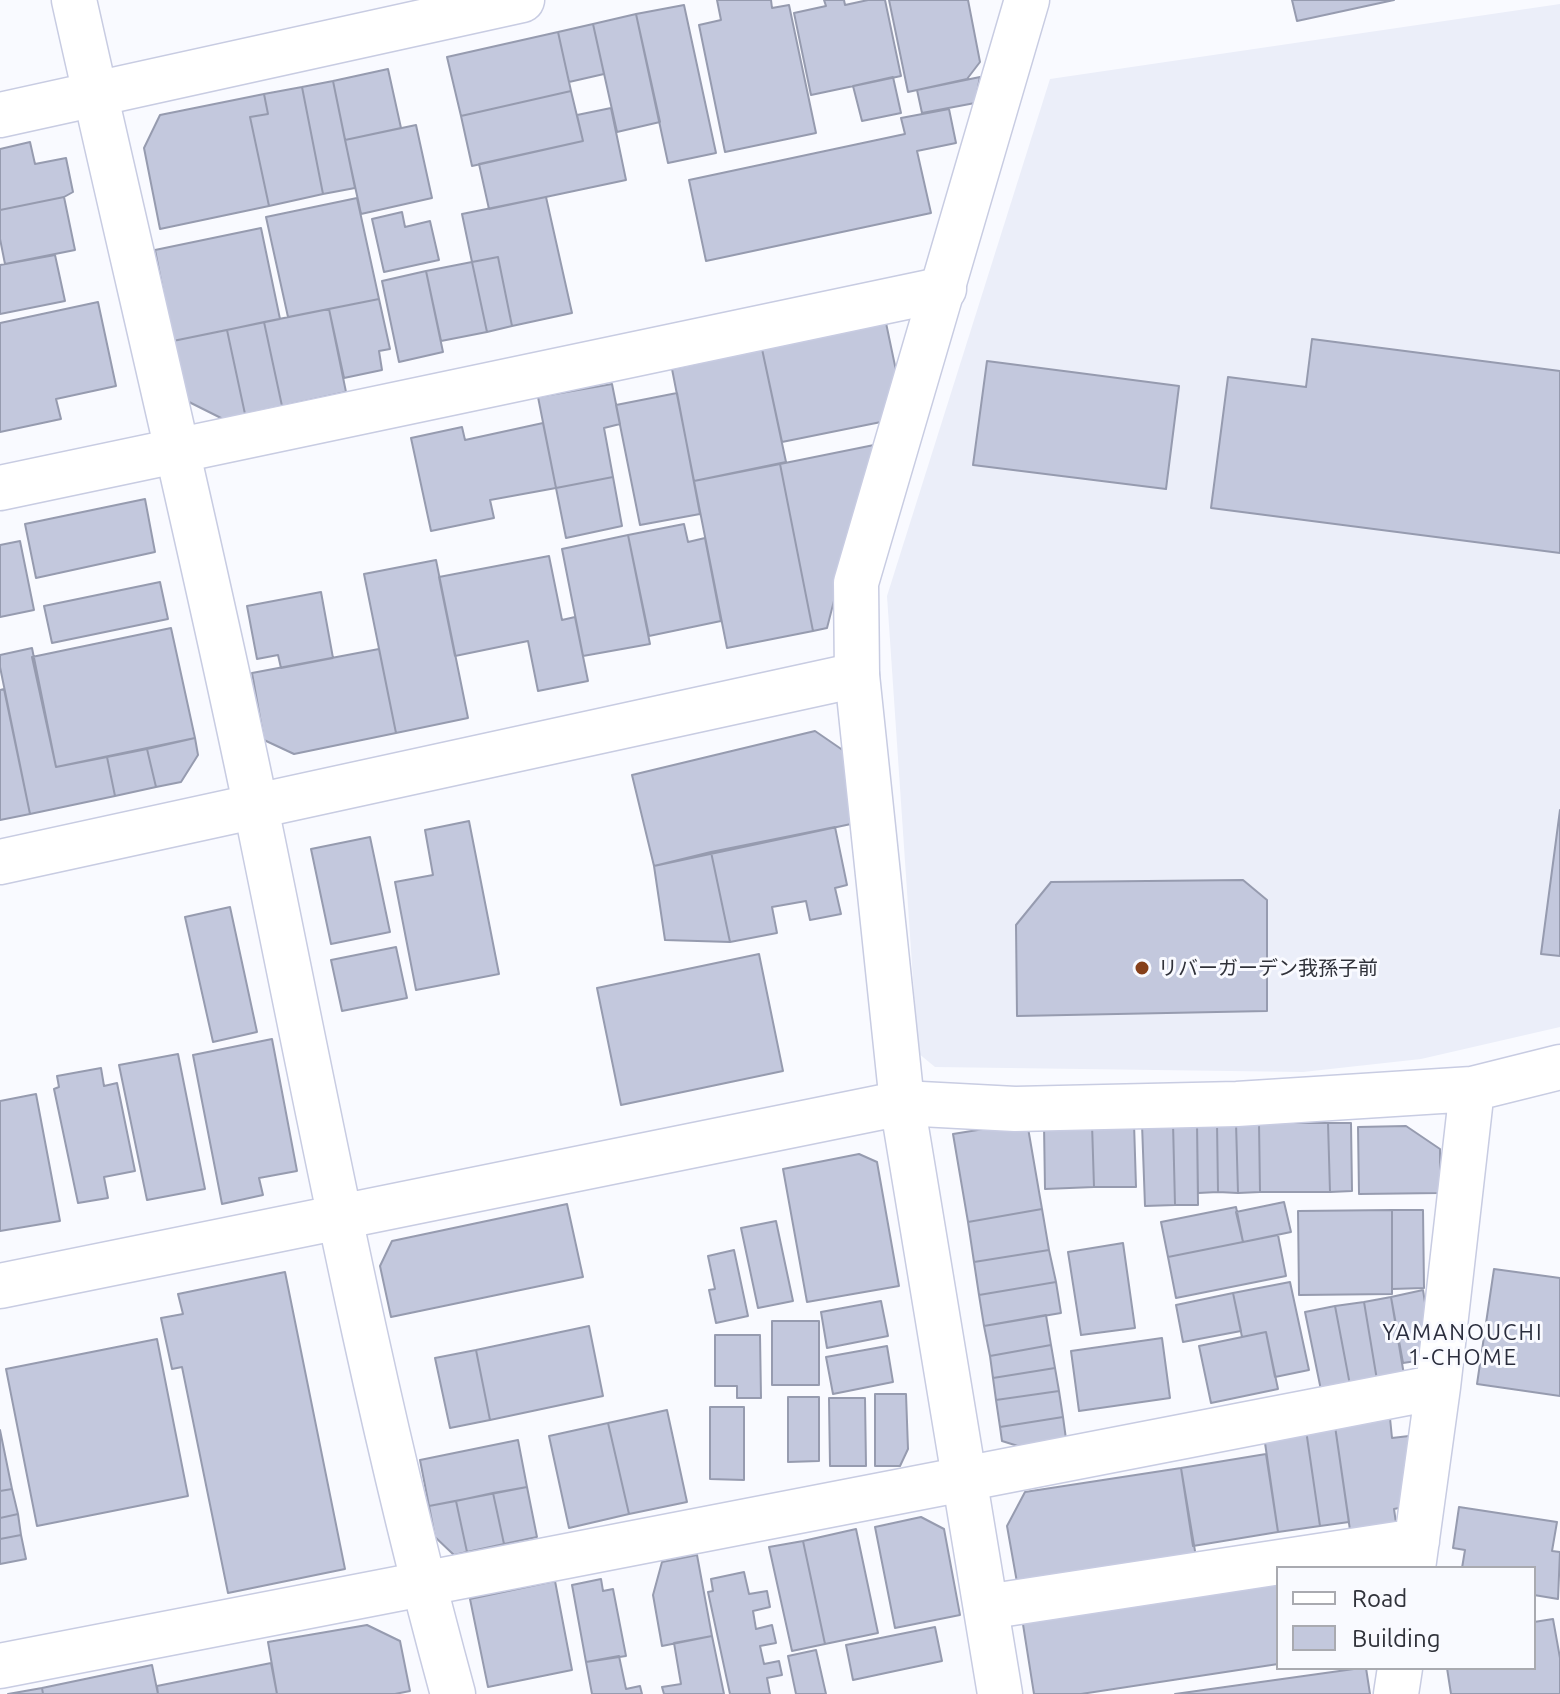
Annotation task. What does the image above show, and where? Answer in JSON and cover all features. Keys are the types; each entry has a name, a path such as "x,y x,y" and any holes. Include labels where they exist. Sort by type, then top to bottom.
{"street":[{"path":"74,0 256,808 341,1219 422,1583 453,1694"},
{"path":"0,115 522,0"},
{"path":"1000,1694 902,1103 857,675 856,583 1027,0"},
{"path":"0,488 944,289"},
{"path":"0,862 857,675"},
{"path":"0,1286 902,1103 1015,1109 1237,1104 1472,1089 1560,1067"},
{"path":"1318,1566 1415,1554 1438,1387 1472,1089"},
{"path":"0,1666 1438,1387"},
{"path":"986,1607 1276,1571"},
{"path":"1396,1694 1400,1670"}],"shaded area":[{"path":"1560,4 1560,1027 1421,1059 1303,1072 935,1067 918,1053 887,596 1050,79"}],"building":[{"path":"717,0 771,0 772,8 789,5 816,133 725,152 699,25 721,20"},
{"path":"824,0 844,0 845,5 885,0 901,76 811,95 794,13 826,6"},
{"path":"889,0 968,0 980,62 967,79 908,92"},
{"path":"1292,0 1394,0 1297,21"},
{"path":"684,5 716,153 668,163 636,14"},
{"path":"636,14 660,122 617,132 593,24"},
{"path":"593,24 604,74 569,82 558,32"},
{"path":"558,32 571,91 461,116 447,57"},
{"path":"388,69 401,128 345,140 333,81"},
{"path":"893,77 901,113 862,121 853,86"},
{"path":"980,77 975,103 922,113 917,90"},
{"path":"333,81 355,188 323,194 302,87"},
{"path":"302,87 323,194 269,206 250,117 268,114 264,94"},
{"path":"571,91 583,141 472,166 461,116"},
{"path":"264,94 268,114 250,117 269,206 160,229 144,148 160,115"},
{"path":"611,108 626,180 489,209 479,164 583,141 577,115"},
{"path":"949,109 956,143 917,151 931,213 706,261 689,180 905,134 901,118"},
{"path":"416,125 432,198 361,214 345,140"},
{"path":"30,142 35,164 66,158 73,192 64,197 0,210 0,149"},
{"path":"64,197 75,250 5,264 0,239 0,210"},
{"path":"546,197 572,313 512,326 498,257 472,262 462,214"},
{"path":"357,198 379,299 288,317 266,217"},
{"path":"402,212 405,227 430,221 439,260 384,272 372,219"},
{"path":"261,228 280,319 173,341 155,250"},
{"path":"55,255 65,301 0,314 0,265"},
{"path":"498,257 512,326 487,332 472,262"},
{"path":"472,262 487,332 441,341 426,271"},
{"path":"426,271 443,352 399,362 382,281"},
{"path":"379,299 390,349 379,351 382,370 344,378 329,309"},
{"path":"98,302 116,386 56,399 61,419 0,432 0,323"},
{"path":"329,309 346,392 282,406 264,322"},
{"path":"264,322 282,406 245,414 227,330"},
{"path":"886,323 898,380 881,422 782,442 762,349"},
{"path":"227,330 245,414 223,419 185,400 173,341"},
{"path":"1312,339 1560,371 1560,553 1211,508 1228,377 1306,387"},
{"path":"762,349 786,462 694,481 672,369"},
{"path":"987,361 1179,386 1166,489 973,465"},
{"path":"612,384 620,424 604,428 613,477 556,488 538,397"},
{"path":"677,393 700,514 640,525 616,405"},
{"path":"543,423 556,488 490,500 494,518 431,531 411,438 462,427 465,440"},
{"path":"874,445 827,628 813,631 780,464"},
{"path":"780,464 813,631 727,648 694,481"},
{"path":"613,477 622,526 566,538 556,488"},
{"path":"145,499 155,552 36,578 25,524"},
{"path":"684,524 688,542 705,538 721,621 649,636 628,535"},
{"path":"628,535 650,644 583,656 562,549"},
{"path":"20,541 34,610 0,617 0,545"},
{"path":"549,556 562,620 575,617 588,681 538,691 528,641 455,656 439,577"},
{"path":"436,560 468,718 396,733 364,574"},
{"path":"160,582 168,619 52,643 44,606"},
{"path":"321,592 333,658 281,668 278,655 257,659 247,606"},
{"path":"171,628 195,738 56,767 32,657"},
{"path":"32,648 56,767 107,757 115,796 30,814 0,655"},
{"path":"379,649 396,733 294,754 264,740 252,673"},
{"path":"4,689 30,814 0,820 0,690"},
{"path":"815,731 847,753 851,824 654,866 632,775"},
{"path":"195,738 198,755 181,782 156,787 147,749"},
{"path":"147,749 156,787 115,796 107,757"},
{"path":"1560,810 1560,956 1541,954"},
{"path":"469,821 499,974 416,990 395,882 433,875 425,830"},
{"path":"835,827 847,885 835,888 841,914 810,920 806,901 772,907 777,933 730,942 711,852"},
{"path":"370,837 390,932 331,944 311,849"},
{"path":"711,852 730,942 665,940 654,866"},
{"name":"リバーガーデン我孫子前","path":"1243,880 1267,900 1267,1011 1017,1016 1016,925 1051,882"},
{"path":"230,907 257,1032 213,1042 185,917"},
{"path":"396,947 407,998 342,1011 331,960"},
{"path":"759,954 783,1071 621,1105 597,988"},
{"path":"272,1039 297,1171 259,1178 263,1195 222,1204 193,1055"},
{"path":"178,1054 205,1189 147,1200 119,1065"},
{"path":"101,1068 104,1086 117,1083 135,1171 104,1177 108,1198 78,1203 54,1089 59,1087 57,1076"},
{"path":"36,1094 60,1221 0,1231 0,1101"},
{"path":"1027,1122 1042,1209 968,1222 953,1134"},
{"path":"1134,1123 1136,1187 1094,1187 1092,1124"},
{"path":"1173,1123 1175,1205 1145,1206 1142,1124"},
{"path":"1173,1123 1197,1123 1198,1205 1175,1205"},
{"path":"1197,1123 1217,1123 1218,1192 1198,1193"},
{"path":"1217,1123 1236,1123 1238,1193 1218,1192"},
{"path":"1236,1123 1259,1123 1260,1192 1238,1193"},
{"path":"1259,1123 1328,1123 1330,1192 1260,1192"},
{"path":"1328,1123 1351,1123 1352,1191 1330,1192"},
{"path":"1092,1124 1094,1187 1045,1189 1044,1125"},
{"path":"1406,1126 1440,1149 1440,1193 1359,1194 1358,1127"},
{"path":"859,1154 877,1162 899,1286 807,1302 783,1169"},
{"path":"1284,1202 1291,1232 1243,1242 1236,1212"},
{"path":"567,1204 583,1277 391,1317 380,1266 392,1241"},
{"path":"1236,1207 1243,1242 1168,1257 1161,1222"},
{"path":"1042,1209 1049,1250 974,1262 968,1222"},
{"path":"1392,1210 1392,1294 1299,1295 1298,1211"},
{"path":"1392,1210 1423,1210 1424,1288 1392,1289"},
{"path":"776,1221 793,1301 758,1308 741,1228"},
{"path":"1278,1235 1286,1276 1176,1298 1168,1257"},
{"path":"1123,1243 1135,1328 1081,1335 1068,1252"},
{"path":"734,1250 748,1316 716,1323 709,1290 715,1289 708,1256"},
{"path":"1049,1250 1056,1282 979,1295 974,1262"},
{"path":"1494,1269 1560,1278 1560,1396 1477,1384"},
{"path":"285,1272 345,1569 228,1593 182,1367 172,1369 161,1318 183,1314 178,1294"},
{"path":"1056,1282 1061,1313 984,1326 979,1295"},
{"path":"1290,1282 1309,1370 1275,1377 1266,1332 1242,1337 1233,1293"},
{"path":"1423,1290 1429,1328 1416,1361 1403,1363 1391,1297"},
{"path":"1233,1293 1241,1331 1183,1342 1176,1305"},
{"path":"1391,1297 1404,1375 1377,1380 1364,1302"},
{"path":"881,1301 888,1336 827,1348 821,1312"},
{"path":"1364,1302 1377,1380 1350,1385 1335,1306"},
{"path":"1335,1306 1350,1385 1321,1390 1305,1312"},
{"path":"1046,1315 1051,1345 990,1356 984,1326"},
{"path":"772,1321 819,1321 819,1385 772,1385"},
{"path":"589,1326 603,1396 490,1420 476,1350"},
{"path":"1266,1332 1278,1389 1211,1403 1199,1346"},
{"path":"715,1335 760,1335 761,1398 737,1398 737,1386 715,1386"},
{"path":"1162,1338 1170,1398 1079,1411 1071,1351"},
{"path":"157,1339 188,1496 37,1526 6,1369"},
{"path":"1051,1345 1055,1368 993,1378 990,1356"},
{"path":"887,1346 893,1382 833,1394 826,1357"},
{"path":"476,1350 490,1420 450,1428 435,1358"},
{"path":"1055,1368 1059,1391 996,1400 993,1378"},
{"path":"1059,1391 1063,1417 1000,1427 996,1400"},
{"path":"875,1394 906,1394 908,1449 900,1466 875,1466"},
{"path":"788,1397 819,1397 819,1461 788,1462"},
{"path":"829,1398 865,1398 866,1466 830,1466"},
{"path":"710,1407 744,1407 744,1480 710,1479"},
{"path":"667,1410 687,1502 629,1514 608,1423"},
{"path":"1063,1417 1066,1439 1018,1446 1002,1441 1000,1427"},
{"path":"1390,1418 1392,1438 1409,1436 1409,1506 1394,1509 1397,1530 1351,1537 1335,1426"},
{"path":"608,1423 629,1514 569,1528 549,1436"},
{"path":"1335,1426 1349,1522 1320,1526 1306,1430"},
{"path":"0,1430 12,1489 0,1491"},
{"path":"1306,1430 1320,1526 1278,1532 1264,1436"},
{"path":"518,1440 527,1487 429,1506 420,1460"},
{"path":"1266,1454 1278,1532 1193,1546 1181,1468"},
{"path":"1181,1468 1196,1557 1018,1588 1007,1526 1025,1492"},
{"path":"527,1487 537,1537 504,1544 493,1493"},
{"path":"12,1489 18,1514 0,1518 0,1491"},
{"path":"493,1493 504,1544 467,1552 456,1501"},
{"path":"456,1501 467,1552 454,1555 435,1537 429,1506"},
{"path":"1459,1507 1557,1522 1552,1551 1560,1552 1558,1599 1536,1595 1536,1566 1462,1566 1465,1550 1453,1548"},
{"path":"18,1514 21,1535 0,1539 0,1518"},
{"path":"921,1517 944,1529 960,1615 895,1628 875,1527"},
{"path":"856,1529 878,1633 825,1644 803,1541"},
{"path":"21,1535 26,1559 0,1564 0,1539"},
{"path":"803,1541 825,1644 792,1651 769,1547"},
{"path":"697,1555 712,1636 662,1646 653,1595 662,1562"},
{"path":"744,1572 749,1594 767,1591 770,1607 753,1611 756,1629 772,1625 776,1643 760,1646 764,1664 779,1661 782,1675 767,1678 770,1694 730,1694 708,1592 713,1591 711,1579"},
{"path":"601,1579 603,1591 613,1589 626,1656 586,1662 572,1585"},
{"path":"1276,1580 1276,1664 1081,1694 1034,1694 1022,1618"},
{"path":"555,1581 572,1670 488,1687 470,1599"},
{"path":"1553,1619 1560,1658 1560,1694 1451,1694 1447,1670 1536,1670 1536,1622"},
{"path":"367,1625 400,1641 410,1691 395,1694 277,1694 268,1642"},
{"path":"935,1627 942,1661 853,1680 846,1645"},
{"path":"712,1636 724,1694 664,1694 662,1687 681,1684 674,1643"},
{"path":"816,1650 826,1694 796,1694 788,1656"},
{"path":"619,1656 626,1689 640,1686 642,1694 592,1694 586,1662"},
{"path":"271,1663 277,1694 158,1694 157,1686"},
{"path":"152,1665 158,1694 43,1694 42,1688"},
{"path":"1347,1670 1366,1670 1370,1694 1175,1694"},
{"path":"42,1688 43,1694 8,1694"}],"place":[{"name":"リバーガーデン我孫子前","path":"1142,968"}],"district":[{"name":"YAMANOUCHI 1-CHOME","path":"1463,1346"}]}
